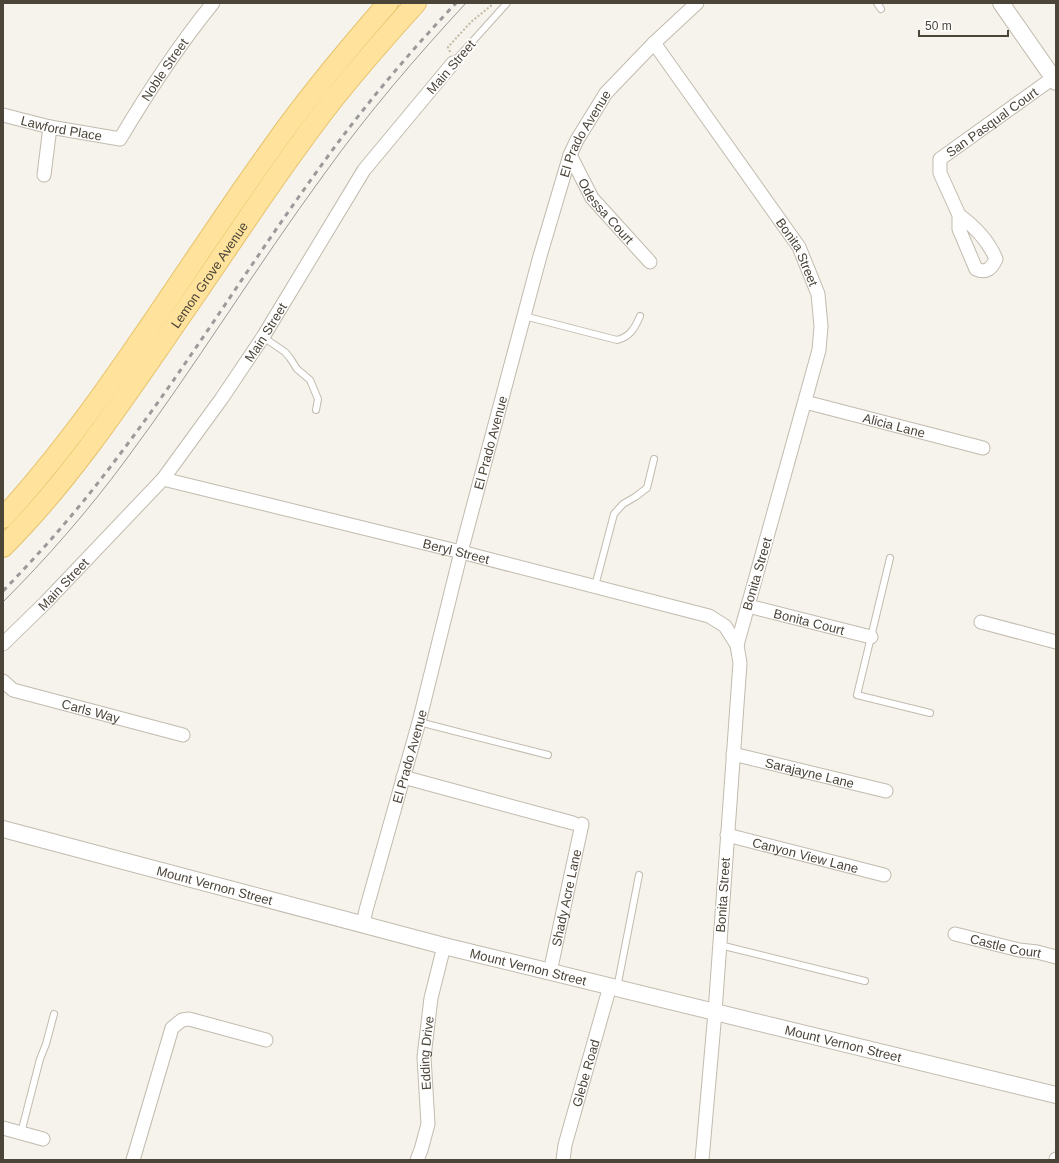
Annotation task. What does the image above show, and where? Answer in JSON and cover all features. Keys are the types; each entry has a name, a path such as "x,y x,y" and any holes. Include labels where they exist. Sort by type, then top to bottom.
{"main road":[{"name":"Lemon Grove Avenue","path":"3,518 28,490 78,428 157,316 273,146 312,93 388,3"},
{"name":"Lemon Grove Avenue","path":"3,547 20,530 65,476 133,385 299,145 346,85 416,3"},
{"path":"157,316 174,326"}],"street":[{"name":"Noble Street","path":"120,139 143,100 192,29 213,3"},
{"name":"El Prado Avenue","path":"363,924 419,722 461,552 540,256 570,154 606,93 654,43 697,3"},
{"path":"1001,3 1055,80"},
{"name":"Bonita Street","path":"654,43 800,247 818,294 822,326 819,350 738,645 740,663 715,1012 702,1160"},
{"name":"Main Street","path":"3,644 46,602 163,479 222,398 263,337 364,170 453,63"},
{"name":"San Pasqual Court","path":"959,215 940,173 940,159 1055,80"},
{"name":"Lawford Place","path":"3,115 50,127 120,139"},
{"path":"44,175 50,127"},
{"name":"Odessa Court","path":"570,154 592,198 650,262"},
{"name":"Alicia Lane","path":"805,402 983,448"},
{"name":"Beryl Street","path":"163,479 461,552 708,616 725,626 738,645"},
{"name":"Bonita Court","path":"748,606 871,637"},
{"path":"981,622 1056,642"},
{"name":"Carls Way","path":"3,681 13,690 183,735"},
{"name":"Sarajayne Lane","path":"733,754 886,791"},
{"name":"Shady Acre Lane","path":"403,777 578,823 550,972"},
{"name":"Mount Vernon Street","path":"3,829 444,946 1056,1095"},
{"name":"Canyon View Lane","path":"727,835 884,875"},
{"name":"Castle Court","path":"955,934 1019,950 1037,952 1056,957"},
{"name":"Edding Drive","path":"416,1160 421,1150 428,1124 424,1057 430,998 444,946"},
{"name":"Glebe Road","path":"563,1160 565,1145 613,987"},
{"path":"133,1160 172,1028 182,1020 189,1019 266,1040"},
{"path":"3,1128 43,1139"}],"lane":[{"name":"Main Street","path":"453,63 507,3"},
{"path":"524,316 617,340 625,338 634,329 640,316"},
{"path":"263,337 285,352 296,369 310,380 318,399 316,410"},
{"path":"595,586 614,514 623,504 647,488 654,459"},
{"path":"890,558 857,695 930,713"},
{"path":"419,722 548,755"},
{"path":"613,987 639,875"},
{"path":"720,944 865,980"},
{"path":"21,1133 40,1059 46,1044 54,1014"}],"path":[{"path":"453,63 448,46 471,22 494,3"}],"tram line":[{"path":"3,602 67,534 111,480 176,390 274,244 341,151 393,86 466,3"}],"railway":[{"path":"3,591 62,526 104,475 169,387 292,206 350,126 419,43 456,3"}]}
